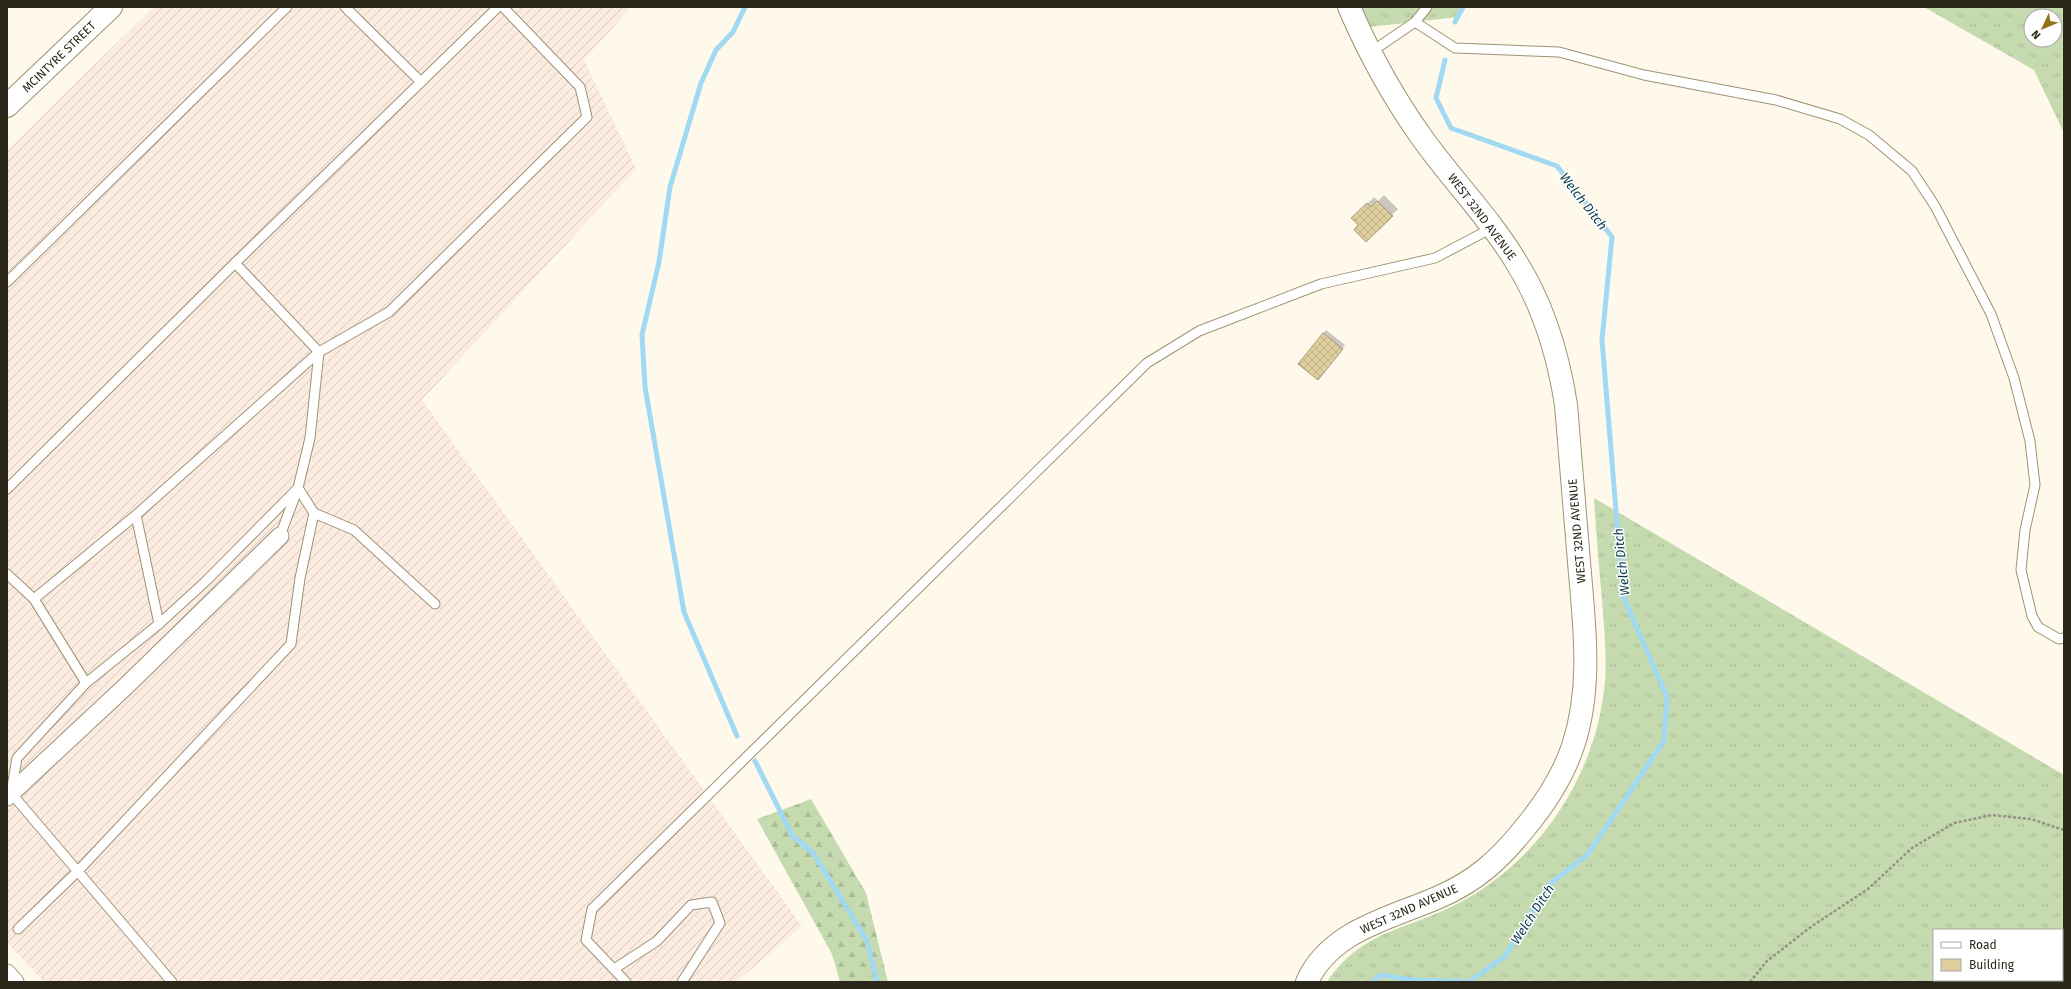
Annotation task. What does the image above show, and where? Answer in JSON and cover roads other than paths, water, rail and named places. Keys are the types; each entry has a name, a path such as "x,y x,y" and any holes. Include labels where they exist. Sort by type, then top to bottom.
{"street":[{"name":"MCINTYRE STREET","path":"7,106 111,7"},
{"name":"WEST 32ND AVENUE","path":"1307,982 1326,954 1343,940 1368,926 1461,887 1482,873 1506,852 1537,813 1559,778 1573,747 1578,728 1586,679 1585,629 1566,405 1562,378 1550,334 1539,305 1515,260 1418,132 1369,53 1349,7"},
{"path":"9,795 125,687 280,536"},
{"path":"7,973 15,982"}],"lane":[{"path":"7,282 287,7"},
{"path":"345,7 421,82"},
{"path":"7,489 235,263 498,7"},
{"path":"34,599 136,515 319,352 389,312 587,117 580,87 503,7"},
{"path":"1369,53 1415,22 1427,7"},
{"path":"1415,22 1455,48 1558,52 1644,75 1776,100 1840,119 1869,135 1912,171 1935,206 1991,314 2014,378 2030,441 2035,485 2025,530 2020,570 2032,616 2038,627 2059,639 2064,638"},
{"path":"626,982 586,940 592,909 1147,363 1199,332 1321,284 1435,258 1492,228"},
{"path":"235,263 319,352 310,438 298,488 280,536"},
{"path":"298,488 314,513 354,530 435,604"},
{"path":"172,982 78,871 9,795 17,758 86,683 158,624 206,581 298,488"},
{"path":"18,929 78,871 291,644 300,578 314,513"},
{"path":"136,515 158,624"},
{"path":"7,574 34,599 86,683"},
{"path":"614,969 657,941 691,905 712,902 720,923 682,982"}],"waterway":[{"path":"737,736 684,612 645,387 642,335 659,262 670,187 701,83 716,50 733,32 745,7"},
{"name":"Welch Ditch","path":"1455,22 1463,7"},
{"name":"Welch Ditch","path":"1373,982 1380,975 1413,980 1469,982 1505,956 1550,884 1588,854 1664,741 1667,697 1623,596 1602,340 1612,237 1557,166 1451,128 1436,98 1445,60"},
{"path":"755,761 792,835 814,854 867,941 877,982"}]}
